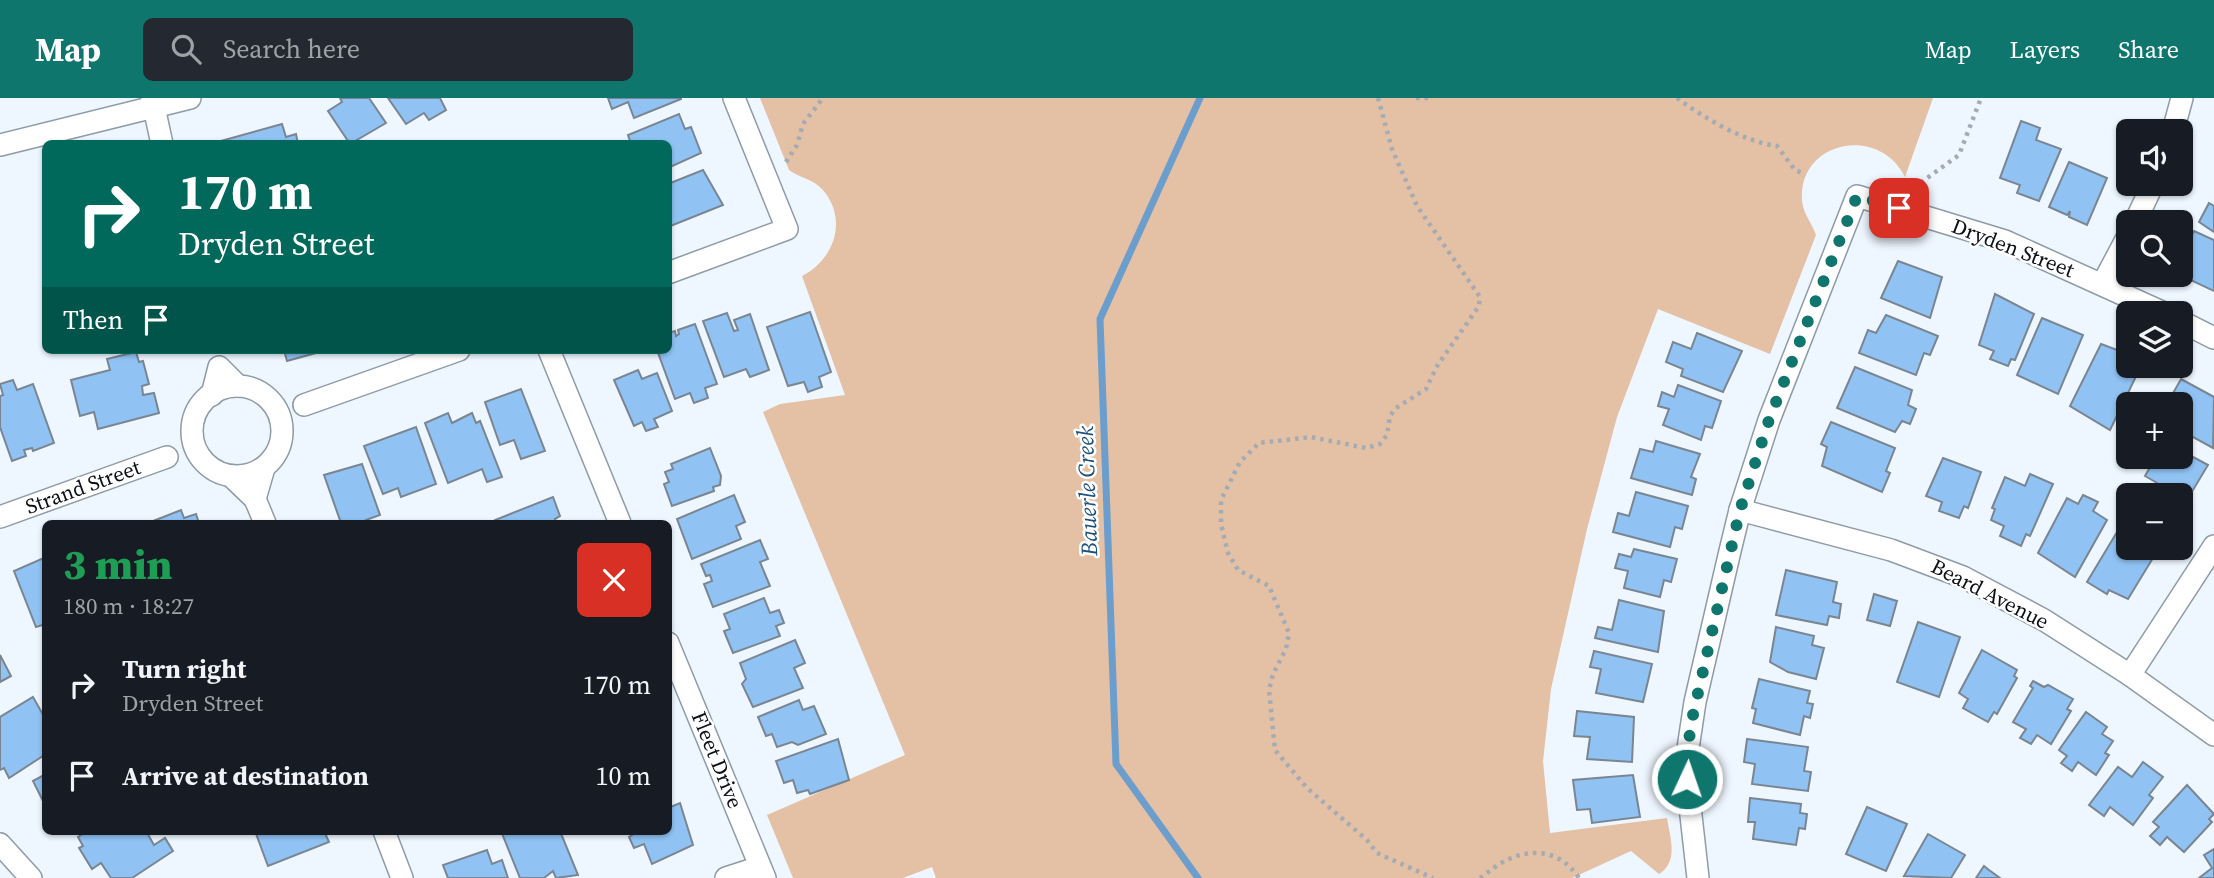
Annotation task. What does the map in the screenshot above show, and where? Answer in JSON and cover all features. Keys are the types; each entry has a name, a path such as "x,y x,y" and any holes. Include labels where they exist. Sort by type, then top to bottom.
{"street":[{"path":"0,145 153,103 190,98"},
{"path":"672,272 787,229 734,98"},
{"path":"2176,119 2182,98"},
{"path":"153,103 161,140"},
{"name":"Dryden Street","path":"1740,510 1769,420 1857,196 2005,241 2140,301"},
{"path":"2103,283 2116,259"},
{"path":"2193,328 2214,338"},
{"path":"212,395 238,386 251,389 273,404 304,405 448,354"},
{"path":"551,354 619,520"},
{"path":"216,359 238,386"},
{"path":"216,359 212,395 194,418 192,432 201,459 212,468 231,476 255,499 264,520"},
{"path":"255,499 264,468 281,444 282,430 273,404"},
{"path":"282,430 304,405"},
{"name":"Strand Street","path":"167,457 192,432"},
{"name":"Strand Street","path":"0,517 167,457 201,459"},
{"path":"231,476 251,474 264,468"},
{"path":"1698,878 1687,779 1690,728 1740,510"},
{"name":"Beard Avenue","path":"1740,510 1891,550 1943,568 2011,601 2130,674 2214,735"},
{"path":"2130,674 2214,545"},
{"name":"Fleet Drive","path":"672,652 763,872"},
{"path":"386,835 402,878"},
{"path":"0,844 31,878"},
{"path":"726,878 763,872"}],"path":[{"path":"786,162 797,145 803,124 823,98"},
{"path":"1378,98 1392,149 1417,206 1480,298 1479,306 1437,366 1426,388 1396,408 1390,416 1387,435 1380,444 1367,448 1311,437 1259,443 1240,462 1221,500 1221,524 1228,553 1238,570 1269,586 1289,633 1286,649 1273,674 1269,690 1275,750 1307,788 1367,840 1377,853 1433,878"},
{"path":"1416,98 1429,98"},
{"path":"1677,98 1699,115 1752,142 1777,146 1796,170 1805,174"},
{"path":"1916,190 1923,181 1959,155 1981,98"},
{"path":"1480,878 1500,863 1531,852 1558,857 1569,864 1579,878"},
{"path":"1415,868 1419,878"}],"shaded area":[{"path":"760,98 1933,98 1905,177 1893,160 1877,150 1860,145 1842,146 1826,153 1813,164 1804,180 1802,200 1816,235 1770,354 1658,309 1617,417 1587,529 1551,689 1543,761 1550,833 1667,818 1672,849 1665,869 1659,874 1631,851 1572,878 936,878 932,867 903,878 793,878 767,815 905,755 763,412 780,404 845,395 802,276 813,269 830,249 836,225 835,213 822,189 789,170"}],"building":[{"path":"340,98 369,98 386,123 357,140 347,140 328,111 342,102"},
{"path":"388,98 440,98 446,110 429,120 424,113 406,124"},
{"path":"608,98 681,99 634,118 628,102 612,109"},
{"path":"679,114 685,129 691,127 701,153 672,166 672,140 630,140 628,135"},
{"path":"2021,121 2040,128 2036,140 2061,149 2039,201 2017,193 2020,185 2000,178"},
{"path":"282,124 286,137 296,134 297,140 225,140"},
{"path":"2069,162 2107,178 2087,225 2069,217 2070,211 2067,215 2049,207"},
{"path":"703,170 723,205 672,225 672,182"},
{"path":"2209,203 2214,206 2214,232 2199,222"},
{"path":"2194,231 2214,240 2214,291 2193,281"},
{"path":"1898,261 1942,277 1930,318 1881,298"},
{"path":"1995,294 2034,314 2015,360 2011,359 2008,366 1990,359 1994,351 1979,345"},
{"path":"810,312 831,372 819,377 822,387 808,392 804,382 788,386 767,327"},
{"path":"727,313 734,331 738,330 734,320 750,314 769,370 750,377 746,369 724,377 703,321"},
{"path":"1886,315 1938,336 1930,355 1924,353 1916,375 1859,353 1868,330 1876,333"},
{"path":"2042,318 2083,335 2058,394 2017,375"},
{"path":"695,324 717,384 705,388 708,398 694,403 690,393 675,399 658,354 672,354 672,332 675,331 676,336 679,334 678,330"},
{"path":"1697,333 1742,351 1723,392 1681,376 1683,369 1666,362 1673,342 1691,349"},
{"path":"2101,344 2116,350 2116,378 2135,378 2128,392 2116,392 2116,418 2110,430 2070,406"},
{"path":"137,354 139,362 143,361 149,384 142,386 143,395 154,393 159,413 98,429 94,412 80,416 71,380 110,370 107,359"},
{"path":"285,354 312,354 287,361"},
{"path":"1855,367 1912,390 1908,405 1916,409 1910,424 1902,421 1895,432 1837,408"},
{"path":"638,370 642,379 657,373 672,411 654,419 658,427 646,431 642,422 634,426 614,380"},
{"path":"2181,379 2214,397 2213,448 2193,437 2193,392 2174,392"},
{"path":"13,380 17,390 33,384 54,443 33,451 32,448 24,450 26,456 12,461 0,427 0,396 3,395 0,384"},
{"path":"1678,385 1721,401 1712,428 1705,426 1701,440 1663,425 1669,409 1658,406 1662,392 1674,397"},
{"path":"521,389 545,451 521,459 514,440 500,445 485,402"},
{"path":"448,413 452,423 472,413 476,423 480,421 502,477 487,482 482,469 448,483 425,423"},
{"path":"1831,422 1895,448 1886,471 1890,473 1882,492 1822,466 1827,447 1821,444"},
{"path":"416,427 436,484 401,497 398,488 383,494 364,446"},
{"path":"1656,441 1700,454 1691,477 1696,479 1692,495 1631,478 1640,449 1653,452"},
{"path":"710,448 721,476 720,485 713,487 714,491 672,506 664,484 669,482 665,472 673,469 671,464"},
{"path":"2193,457 2208,465 2193,490 2193,483 2157,483 2145,476 2149,469 2193,469"},
{"path":"1943,458 1981,472 1968,508 1964,506 1959,518 1939,511 1942,502 1926,496"},
{"path":"362,464 380,515 366,520 340,520 324,475"},
{"path":"2030,474 2053,484 2030,536 2026,534 2021,546 2000,536 2004,526 1991,520 1995,509 1992,508 2005,477 2025,486"},
{"path":"1636,492 1688,506 1682,529 1675,527 1670,547 1613,532 1618,513 1629,516"},
{"path":"734,495 745,522 736,526 741,539 692,559 677,519"},
{"path":"2083,495 2098,502 2093,511 2107,520 2075,577 2038,553 2067,498 2078,504"},
{"path":"553,497 560,516 556,520 495,520"},
{"path":"181,510 184,518 196,514 198,520 156,520"},
{"path":"2116,534 2116,560 2152,560 2128,599 2109,590 2107,594 2087,582"},
{"path":"760,540 768,559 760,562 770,586 713,607 704,584 712,581 710,575 706,576 701,564"},
{"path":"1634,549 1677,559 1671,582 1664,580 1660,597 1624,588 1628,571 1615,568 1619,554 1631,557"},
{"path":"42,559 42,625 36,627 14,571"},
{"path":"1786,570 1837,582 1833,602 1841,604 1839,618 1829,616 1827,625 1776,615"},
{"path":"1874,594 1897,601 1890,626 1867,620"},
{"path":"764,598 770,613 779,610 784,623 776,626 780,636 733,653 724,631 730,629 724,614"},
{"path":"1619,600 1664,611 1658,652 1595,638 1598,627 1612,630"},
{"path":"1918,622 1960,637 1939,697 1897,682"},
{"path":"1776,627 1814,636 1812,645 1824,648 1816,679 1788,672 1770,662"},
{"path":"795,640 805,663 794,668 803,688 753,707 742,684 746,679 740,663"},
{"path":"1982,650 2017,670 2014,676 2017,678 1997,714 1994,712 1988,722 1963,708 1968,699 1959,693"},
{"path":"1594,651 1652,664 1643,702 1596,693 1601,669 1590,667"},
{"path":"0,655 11,676 0,682"},
{"path":"1759,679 1810,691 1807,703 1813,704 1810,718 1804,716 1800,735 1753,723 1756,709 1752,708"},
{"path":"2033,681 2044,687 2048,685 2073,699 2067,709 2071,711 2051,744 2037,735 2031,744 2020,738 2026,729 2013,722 2033,688 2030,686"},
{"path":"33,697 42,713 42,757 9,778 4,768 0,770 0,717"},
{"path":"799,700 803,710 814,706 826,734 798,745 792,742 777,747 772,734 766,736 758,717"},
{"path":"1577,711 1634,717 1632,762 1587,759 1590,737 1574,736"},
{"path":"2086,712 2107,727 2102,734 2113,741 2105,753 2109,755 2096,775 2078,762 2072,771 2061,763 2067,756 2059,750"},
{"path":"838,739 849,780 810,794 808,790 797,793 793,780 784,783 776,761"},
{"path":"1747,739 1808,747 1804,771 1811,772 1808,791 1752,784 1755,764 1744,762"},
{"path":"2143,762 2163,777 2149,795 2153,798 2133,825 2110,807 2104,816 2089,805 2118,767 2132,777"},
{"path":"1633,775 1640,817 1592,823 1590,809 1577,810 1573,780"},
{"path":"42,776 42,799 33,781"},
{"path":"2187,785 2214,814 2209,819 2212,822 2184,852 2167,837 2160,845 2150,836 2159,827 2153,822"},
{"path":"1750,798 1801,804 1800,813 1807,814 1805,829 1799,828 1796,845 1753,839 1755,822 1748,822"},
{"path":"680,803 693,845 652,864 644,844 634,848 629,837 672,835 672,806"},
{"path":"1867,807 1907,824 1886,871 1846,854"},
{"path":"1928,834 1965,855 1951,878 1904,876"},
{"path":"148,835 154,845 165,838 173,851 132,878 111,878 101,863 92,869 79,848 83,846 78,837"},
{"path":"256,835 326,835 329,842 268,866"},
{"path":"503,835 562,835 578,875 556,878 553,871 544,878 520,878"},
{"path":"2214,849 2214,878 2199,878 2212,868 2204,855"},
{"path":"487,850 492,864 502,860 508,878 448,878 443,865"},
{"path":"1984,866 1989,870 2000,878 1976,878"}],"waterway":[{"name":"Bauerle Creek","path":"1198,878 1116,764 1100,319 1200,98"}],"route":[{"path":"1687,779 1687,755 1695,702 1740,510 1769,420 1857,196 1899,208"}]}
